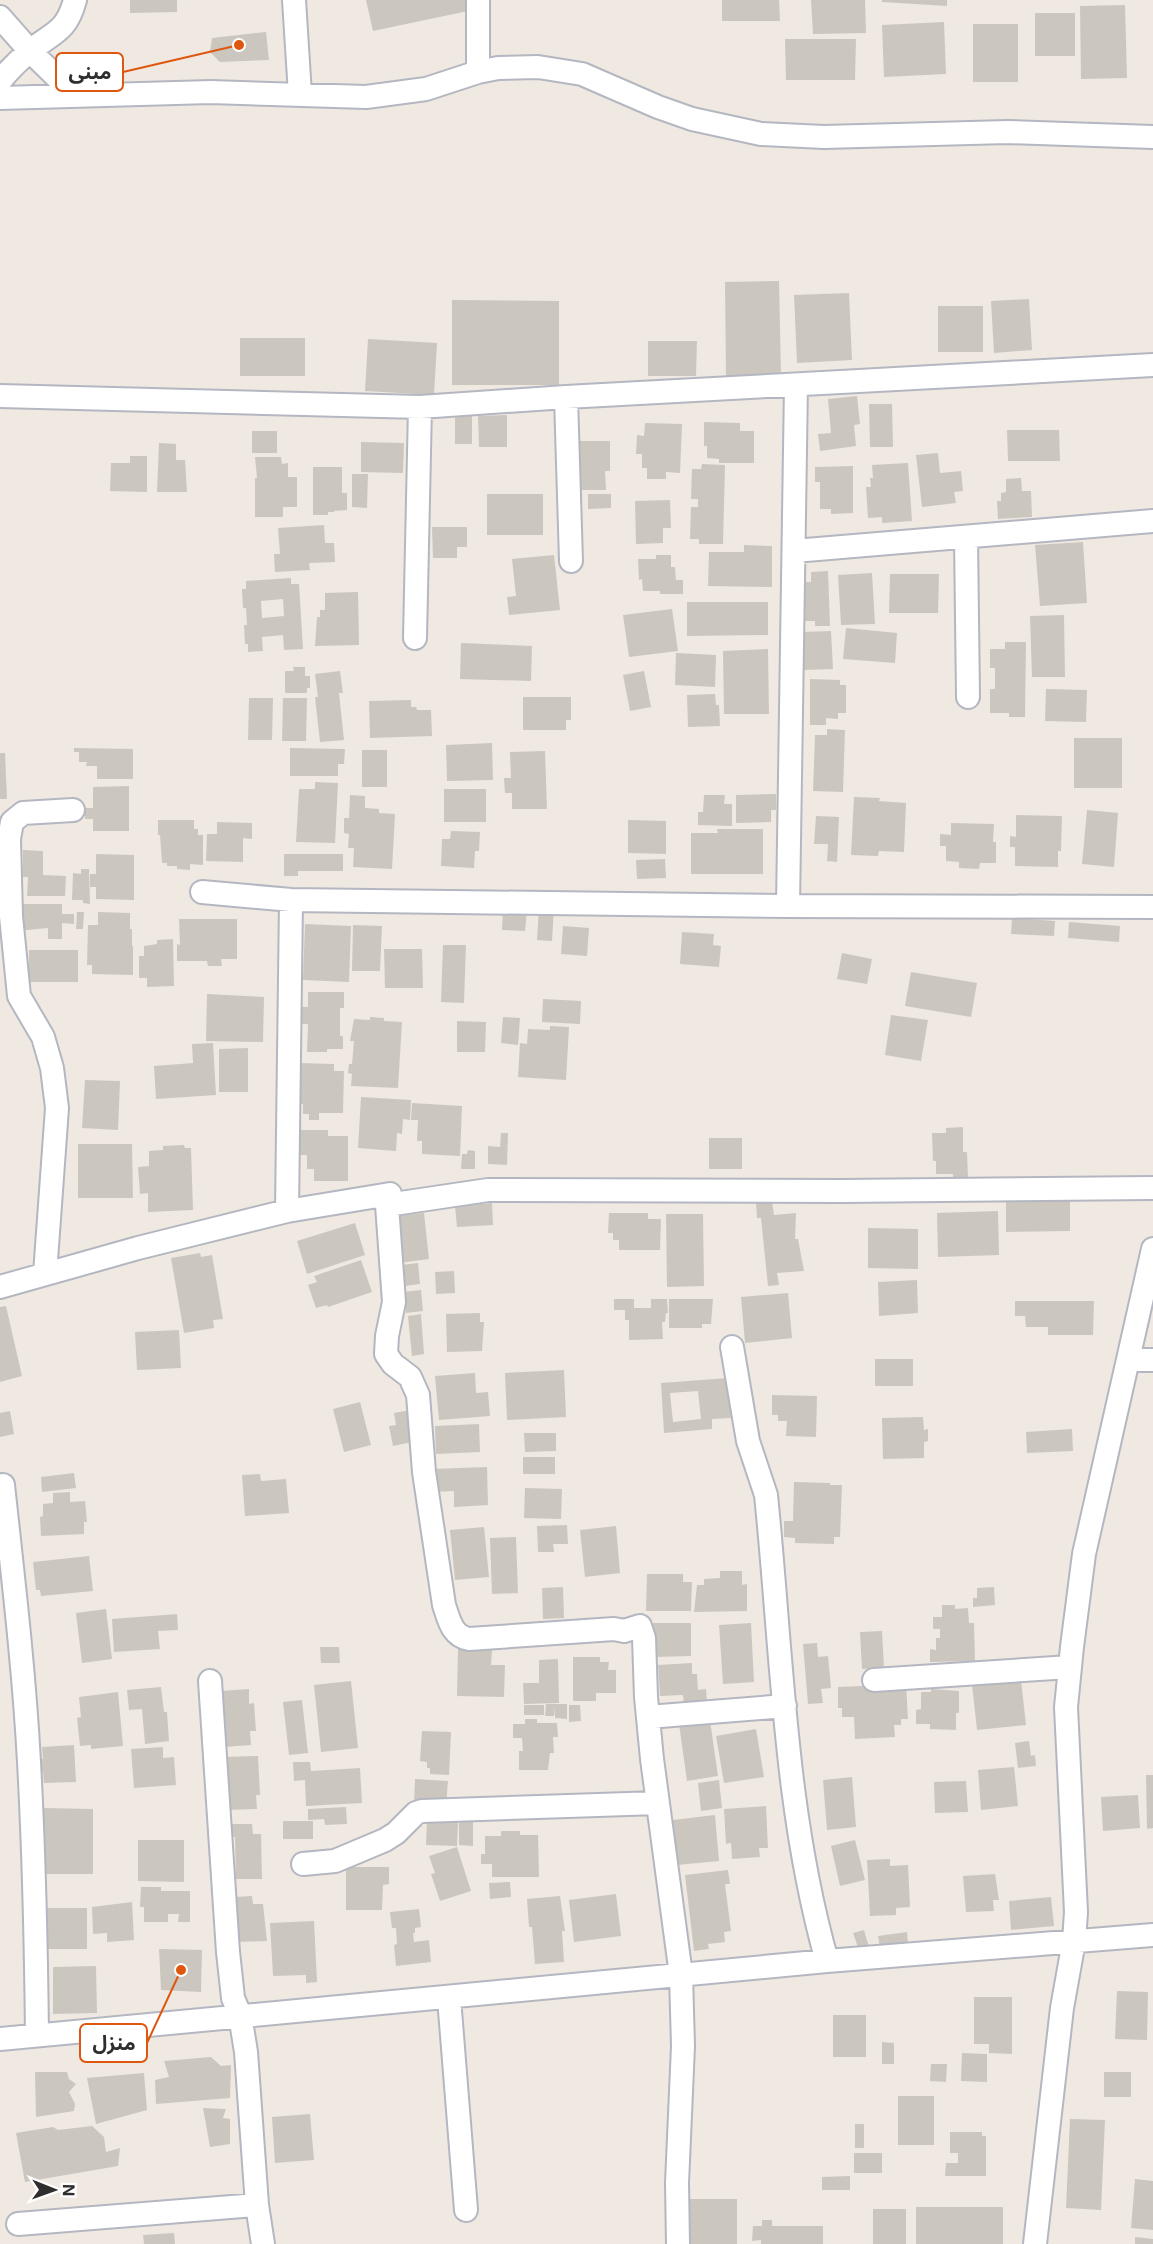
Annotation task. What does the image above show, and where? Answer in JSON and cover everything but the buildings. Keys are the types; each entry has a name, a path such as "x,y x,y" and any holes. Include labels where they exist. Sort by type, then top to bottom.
{"street":[{"path":"0,81 30,51 55,35 72,11 75,0"},
{"path":"294,0 300,94"},
{"path":"478,0 478,72"},
{"path":"0,17 30,51 76,96"},
{"path":"0,98 211,92 336,97 396,94 426,89 478,72 518,66 558,69 582,74 692,119 726,128 793,137 1007,132 1153,137"},
{"path":"0,396 420,407 1153,365"},
{"path":"788,906 796,385"},
{"path":"566,397 571,561"},
{"path":"415,638 420,407"},
{"path":"794,551 1153,521"},
{"path":"966,537 968,697"},
{"path":"45,1274 57,1108 52,1068 43,1037 19,996 11,916 9,839 12,822 23,813 73,810"},
{"path":"202,892 291,900 788,906 1153,907"},
{"path":"287,1211 291,900"},
{"path":"387,1205 488,1190 842,1191 1153,1188"},
{"path":"0,1287 287,1211 390,1194 387,1205 394,1302 386,1354 393,1364 410,1377 418,1395 424,1472 444,1605 449,1623 461,1638 469,1640 614,1629 624,1631 640,1626 644,1638 648,1717 681,1975 683,2046 677,2183 678,2244"},
{"path":"1035,2244 1062,2008 1074,1941 1076,1912 1066,1707 1070,1667 1084,1554 1153,1249"},
{"path":"732,1347 748,1441 766,1495 798,1833 814,1913 827,1961"},
{"path":"1129,1360 1153,1360"},
{"path":"3,1485 18,1622 29,1759 35,1897 37,2035"},
{"path":"874,1680 1070,1667"},
{"path":"210,1681 228,1952 233,1998 240,2015 246,2052 257,2205 263,2244"},
{"path":"648,1717 785,1706"},
{"path":"303,1864 335,1860 385,1840 396,1833 411,1817 422,1811 658,1803"},
{"path":"0,2039 827,1961 1153,1935"},
{"path":"449,1998 466,2210"},
{"path":"18,2224 257,2205"}],"place":[{"name":"مبنى","path":"239,45"},
{"name":"منزل","path":"181,1970"}]}
